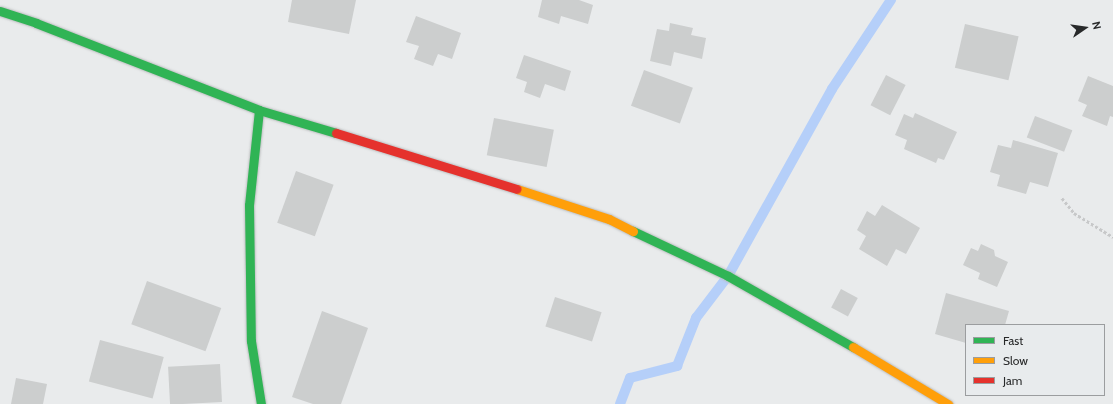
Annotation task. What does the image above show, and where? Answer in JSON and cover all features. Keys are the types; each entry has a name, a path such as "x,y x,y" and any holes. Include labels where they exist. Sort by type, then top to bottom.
{"street":[{"path":"0,11 36,23 259,110 466,172 609,219 734,279 820,327 948,404"},
{"path":"259,110 250,205 251,341 261,404"}],"path":[{"path":"1062,198 1074,213 1113,237"}],"building":[{"path":"292,0 356,0 349,34 288,22"},
{"path":"542,0 579,0 593,5 588,24 561,16 559,24 538,17"},
{"path":"416,16 461,33 452,59 438,54 433,66 414,59 419,46 406,42"},
{"path":"670,23 693,28 691,35 706,38 702,59 674,52 671,66 650,61 657,29 669,31"},
{"path":"965,24 1019,36 1008,80 955,68"},
{"path":"524,55 571,71 565,91 545,84 540,98 524,92 527,82 516,78"},
{"path":"644,70 693,88 680,123 631,106"},
{"path":"886,75 906,85 890,115 871,105"},
{"path":"1088,76 1113,86 1113,117 1110,116 1107,126 1082,116 1087,105 1078,101"},
{"path":"915,113 957,132 944,160 938,158 936,163 904,149 907,140 895,135 904,114 913,118"},
{"path":"1035,116 1072,130 1064,152 1027,137"},
{"path":"494,118 554,130 547,167 487,155"},
{"path":"1013,140 1058,153 1048,187 1030,182 1026,194 997,186 1000,175 990,172 998,145 1011,148"},
{"path":"296,171 334,185 315,236 277,223"},
{"path":"882,205 920,228 906,254 896,249 887,266 859,249 866,236 857,230 867,211 875,216"},
{"path":"981,244 994,250 995,256 1008,262 997,287 978,279 980,273 963,265 971,248 978,251"},
{"path":"147,281 221,308 206,351 131,324"},
{"path":"841,289 858,298 848,316 831,308"},
{"path":"946,293 1009,311 1005,324 965,324 965,343 935,334"},
{"path":"555,297 602,312 592,342 545,326"},
{"path":"322,311 368,328 341,404 313,404 292,397"},
{"path":"100,340 164,357 153,399 89,382"},
{"path":"220,364 222,402 170,404 168,367"},
{"path":"16,378 47,384 43,404 11,404"}],"waterway":[{"path":"620,404 630,378 677,366 696,318 728,276 832,89 891,0"}],"traffic: fast":[{"path":"0,11 36,23 259,110 336,133"},
{"path":"259,110 249,205 251,341 261,404"},
{"path":"633,231 728,276 853,347"}],"traffic: slow":[{"path":"517,189 609,219 633,231"},
{"path":"853,347 948,404"}],"traffic: jam":[{"path":"336,133 517,189"}]}
